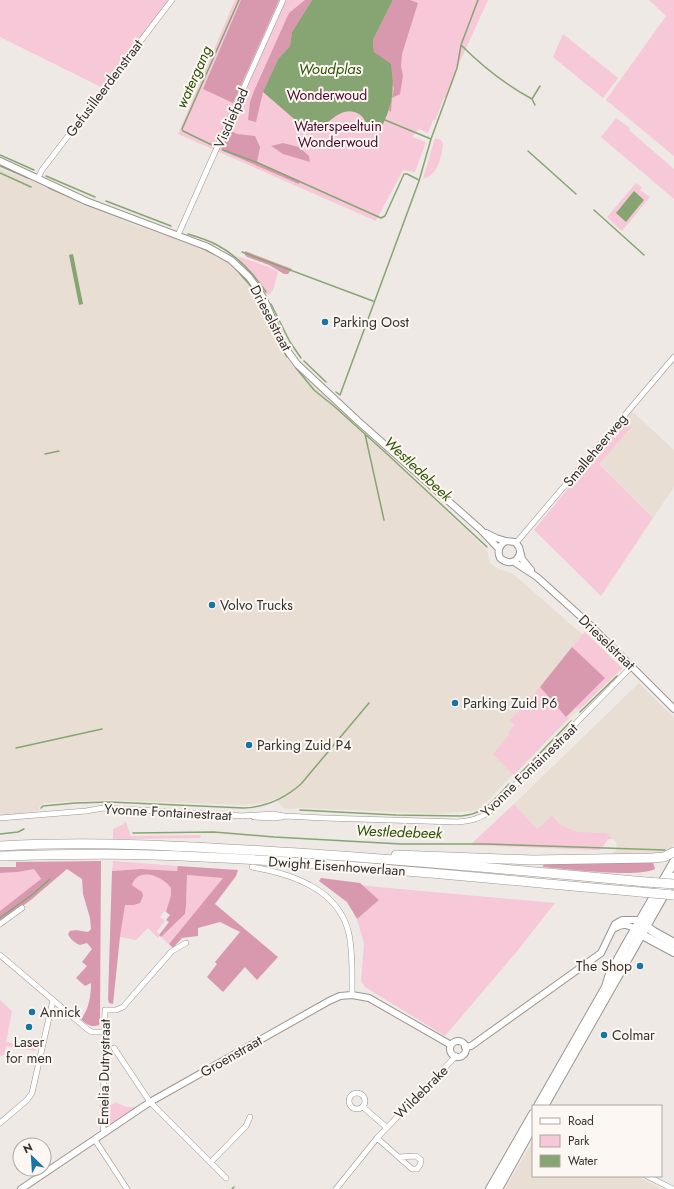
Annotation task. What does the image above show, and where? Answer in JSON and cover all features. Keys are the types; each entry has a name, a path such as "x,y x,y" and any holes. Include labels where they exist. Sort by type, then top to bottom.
{"highway":[{"name":"Dwight Eisenhowerlaan","path":"0,846 131,844 213,848 347,857 674,884"},
{"path":"347,857 394,855 532,860 652,858 664,857 674,852"},
{"name":"Dwight Eisenhowerlaan","path":"0,856 104,854 213,858 359,867 674,895"}],"main road":[{"path":"545,1105 639,932 674,862"},
{"path":"643,924 674,877"},
{"path":"643,924 674,943"},
{"path":"639,932 674,952"},
{"path":"539,1105 606,987 610,974 639,932"},
{"path":"490,1189 532,1117"},
{"path":"498,1189 532,1128"}],"street":[{"name":"Gefusilleerdenstraat","path":"38,178 42,170 172,0"},
{"name":"Visdiefpad","path":"178,235 283,0"},
{"name":"Drieselstraat","path":"0,161 86,201 214,249 231,260 257,288 264,299 284,346 297,364 480,529 499,549 499,555 503,560 514,562 537,577"},
{"name":"Smalleheerweg","path":"516,543 674,358"},
{"name":"Drieselstraat","path":"480,529 492,537 516,543 519,547 522,559 537,577 588,623 674,709"},
{"path":"499,549 506,541"},
{"path":"514,562 520,553"},
{"name":"Yvonne Fontainestraat","path":"0,818 86,811 103,808 167,813 241,816 274,814 284,816 457,822 470,821 478,819 490,811 632,666"},
{"path":"252,867 276,871 304,881 324,894 337,909 349,934 352,954 352,995"},
{"path":"0,924 22,908"},
{"path":"465,1047 471,1046 601,953 610,931 615,924 622,920 634,920 643,924"},
{"path":"610,931 620,925 627,924 639,932"},
{"name":"Emelia Dutrystraat","path":"104,1134 105,1010 116,1010 123,1007 172,951 186,943"},
{"path":"0,955 2,961 92,1032 104,1032"},
{"name":"Groenstraat","path":"21,1189 150,1102 340,996 352,995 369,998 451,1045"},
{"path":"0,1122 27,1100 32,1093 53,1000"},
{"path":"455,1042 460,1042 465,1047 463,1054 456,1056 451,1052 451,1045 455,1042"},
{"name":"Emelia Dutrystraat","path":"114,1048 150,1102 226,1178"},
{"name":"Wildebrake","path":"336,1189 386,1127 456,1056"},
{"name":"Wildebrake","path":"363,1107 386,1127"},
{"path":"211,1162 246,1126 250,1117"},
{"path":"377,1138 399,1157"},
{"path":"95,1140 127,1189"},
{"path":"649,1177 673,1189"}],"shaded area":[{"path":"241,0 279,0 233,103 203,89"},
{"path":"305,0 312,0 292,32 290,46 278,59 263,92 256,122 248,120 250,102 254,91 289,13"},
{"path":"393,0 410,0 418,3 402,54 401,66 403,76 400,94 392,98 391,112 389,111 394,88 374,52 373,40"},
{"path":"229,130 237,134 255,136 260,147 257,162 300,181 299,184 221,150"},
{"path":"283,143 299,147 309,156 310,162 283,154 271,146"},
{"name":"Volvo Trucks","path":"0,168 130,223 206,250 228,262 247,281 258,300 285,357 486,549 489,562 498,569 512,573 622,669 542,744 479,810 440,814 302,808 285,809 275,799 265,803 243,805 108,800 44,803 39,807 39,811 0,816"},
{"path":"245,251 292,269 288,274 284,274 269,265 247,257 245,255"},
{"path":"632,411 674,450 674,487 653,518 599,463 632,428 623,421"},
{"path":"572,647 605,678 566,717 540,687"},
{"path":"639,683 674,718 674,844 666,853 612,854 616,850 617,845 607,833 578,832 561,825 537,829 514,804"},
{"path":"101,861 100,1021 99,1025 91,1026 81,1019 89,1002 91,983 85,986 76,978 87,966 82,962 92,949 87,943 80,945 76,943 68,934 70,931 76,930 88,932 91,929 90,918 83,894 82,879 67,869 32,899 0,923 0,911 41,879 34,869 0,873 0,867 16,867 16,862"},
{"path":"544,862 653,862 655,869 646,872 634,873 601,872 543,867"},
{"path":"178,866 238,870 236,876 215,904 278,957 257,980 245,967 223,992 207,977 217,964 215,962 240,932 220,922 198,928 198,936 182,938 173,948 169,944 223,878 187,875 185,914 161,937 159,935 169,922 166,920 170,915 166,912 171,895 171,888 157,877 145,874 135,879 132,885 142,892 143,896 140,903 125,905 113,1004 109,1003 112,871 141,869 177,871"},
{"path":"321,878 360,883 379,900 357,919 347,902 319,881"},
{"path":"532,1143 532,1177 639,1177 663,1189 505,1189"}],"green space":[{"path":"0,0 170,0 103,88 0,37"},
{"name":"Wonderwoud","path":"235,0 488,0 435,121 433,120 428,133 419,129 412,137 426,142 415,172 403,170 376,221 178,134"},
{"path":"649,0 674,0 674,156 606,100 666,16"},
{"path":"563,34 618,78 603,98 553,57"},
{"path":"616,118 630,128 629,130 674,169 674,199 601,137"},
{"path":"435,138 441,140 443,144 440,160 432,174 423,179"},
{"path":"636,183 642,187 640,190 650,197 622,231 607,217"},
{"path":"237,256 269,267 278,272 273,290 269,295 266,294"},
{"path":"623,421 632,427 599,464 653,518 601,596 534,530"},
{"path":"585,632 622,668 579,710 576,707 604,678 572,647"},
{"path":"540,687 568,719 514,775 493,754 509,735 508,733 514,725 510,720"},
{"path":"514,804 537,829 552,816 561,825 578,832 607,833 613,839 608,839 599,850 470,845"},
{"path":"126,821 130,836 201,835 200,838 113,839 113,829 122,825"},
{"path":"113,861 178,866 178,871 141,869 112,871"},
{"path":"34,869 41,880 0,911 0,873"},
{"path":"145,874 160,878 171,888 171,895 166,912 164,911 160,917 165,921 157,931 160,936 158,938 148,928 136,940 120,937 125,905 134,905 142,892 132,885 137,878"},
{"path":"187,875 223,878 169,944 161,937 185,914"},
{"path":"361,885 555,903 518,950 445,1036 365,987 361,981 364,944 357,919 379,900"},
{"path":"0,1000 12,1011 6,1042 36,1047 35,1051 6,1046 4,1055 0,1056"},
{"path":"116,1102 127,1107 138,1106 111,1126 108,1126 105,1123 107,1117 106,1108"}],"water":[{"name":"Woudplas","path":"312,0 393,0 373,40 374,52 391,64 392,73 393,89 391,103 382,126 366,133 366,122 363,118 359,114 352,111 346,111 334,117 318,129 312,132 308,131 263,92 278,59 290,46 292,32"},
{"path":"634,191 644,200 626,222 616,213"},
{"path":"73,254 83,304 79,305 69,255"}],"waterway":[{"name":"watergang","path":"214,146 183,131 182,129 239,0"},
{"path":"336,392 340,395 419,181 431,139 457,68 461,45 478,0"},
{"path":"461,45 495,75 532,99 540,86"},
{"path":"532,99 535,105"},
{"path":"385,120 431,139"},
{"path":"223,150 256,162 381,218 385,216 404,174 419,180"},
{"path":"528,151 576,194"},
{"path":"0,155 34,170"},
{"path":"0,166 28,178"},
{"path":"0,173 31,187"},
{"path":"46,176 95,197"},
{"path":"49,188 82,202"},
{"path":"106,201 171,226"},
{"path":"85,204 149,228"},
{"path":"594,210 644,255"},
{"path":"188,234 214,243 232,254 256,278 266,292"},
{"path":"200,247 214,254"},
{"path":"242,252 373,301"},
{"path":"235,268 255,291"},
{"path":"258,296 276,338 287,357"},
{"path":"271,304 290,342 301,358"},
{"path":"304,361 326,382"},
{"name":"Westledebeek","path":"296,368 314,390 386,453 487,547"},
{"path":"365,434 384,520"},
{"path":"45,454 59,451"},
{"path":"580,712 617,676"},
{"name":"Westledebeek","path":"41,808 43,806 75,803 110,802 244,808 267,804 288,794 301,784 369,703"},
{"path":"516,778 571,721"},
{"path":"16,748 102,729"},
{"path":"300,810 396,815 461,816 469,815 483,809 494,801 509,784"},
{"path":"0,834 18,832 24,829"},
{"name":"Westledebeek","path":"133,833 214,832 401,844 486,844 665,850"},
{"path":"0,918 33,894 50,879"}],"place":[{"name":"Parking Oost","path":"325,322"},
{"name":"Volvo Trucks","path":"212,605"},
{"name":"Parking Zuid P6","path":"455,703"},
{"name":"Parking Zuid P4","path":"249,745"},
{"name":"The Shop","path":"640,966"},
{"name":"Annick","path":"32,1012"},
{"name":"Laser for men","path":"29,1027"},
{"name":"Colmar","path":"604,1035"}],"park label":[{"name":"Waterspeeltuin Wonderwoud","path":"338,134"}]}
